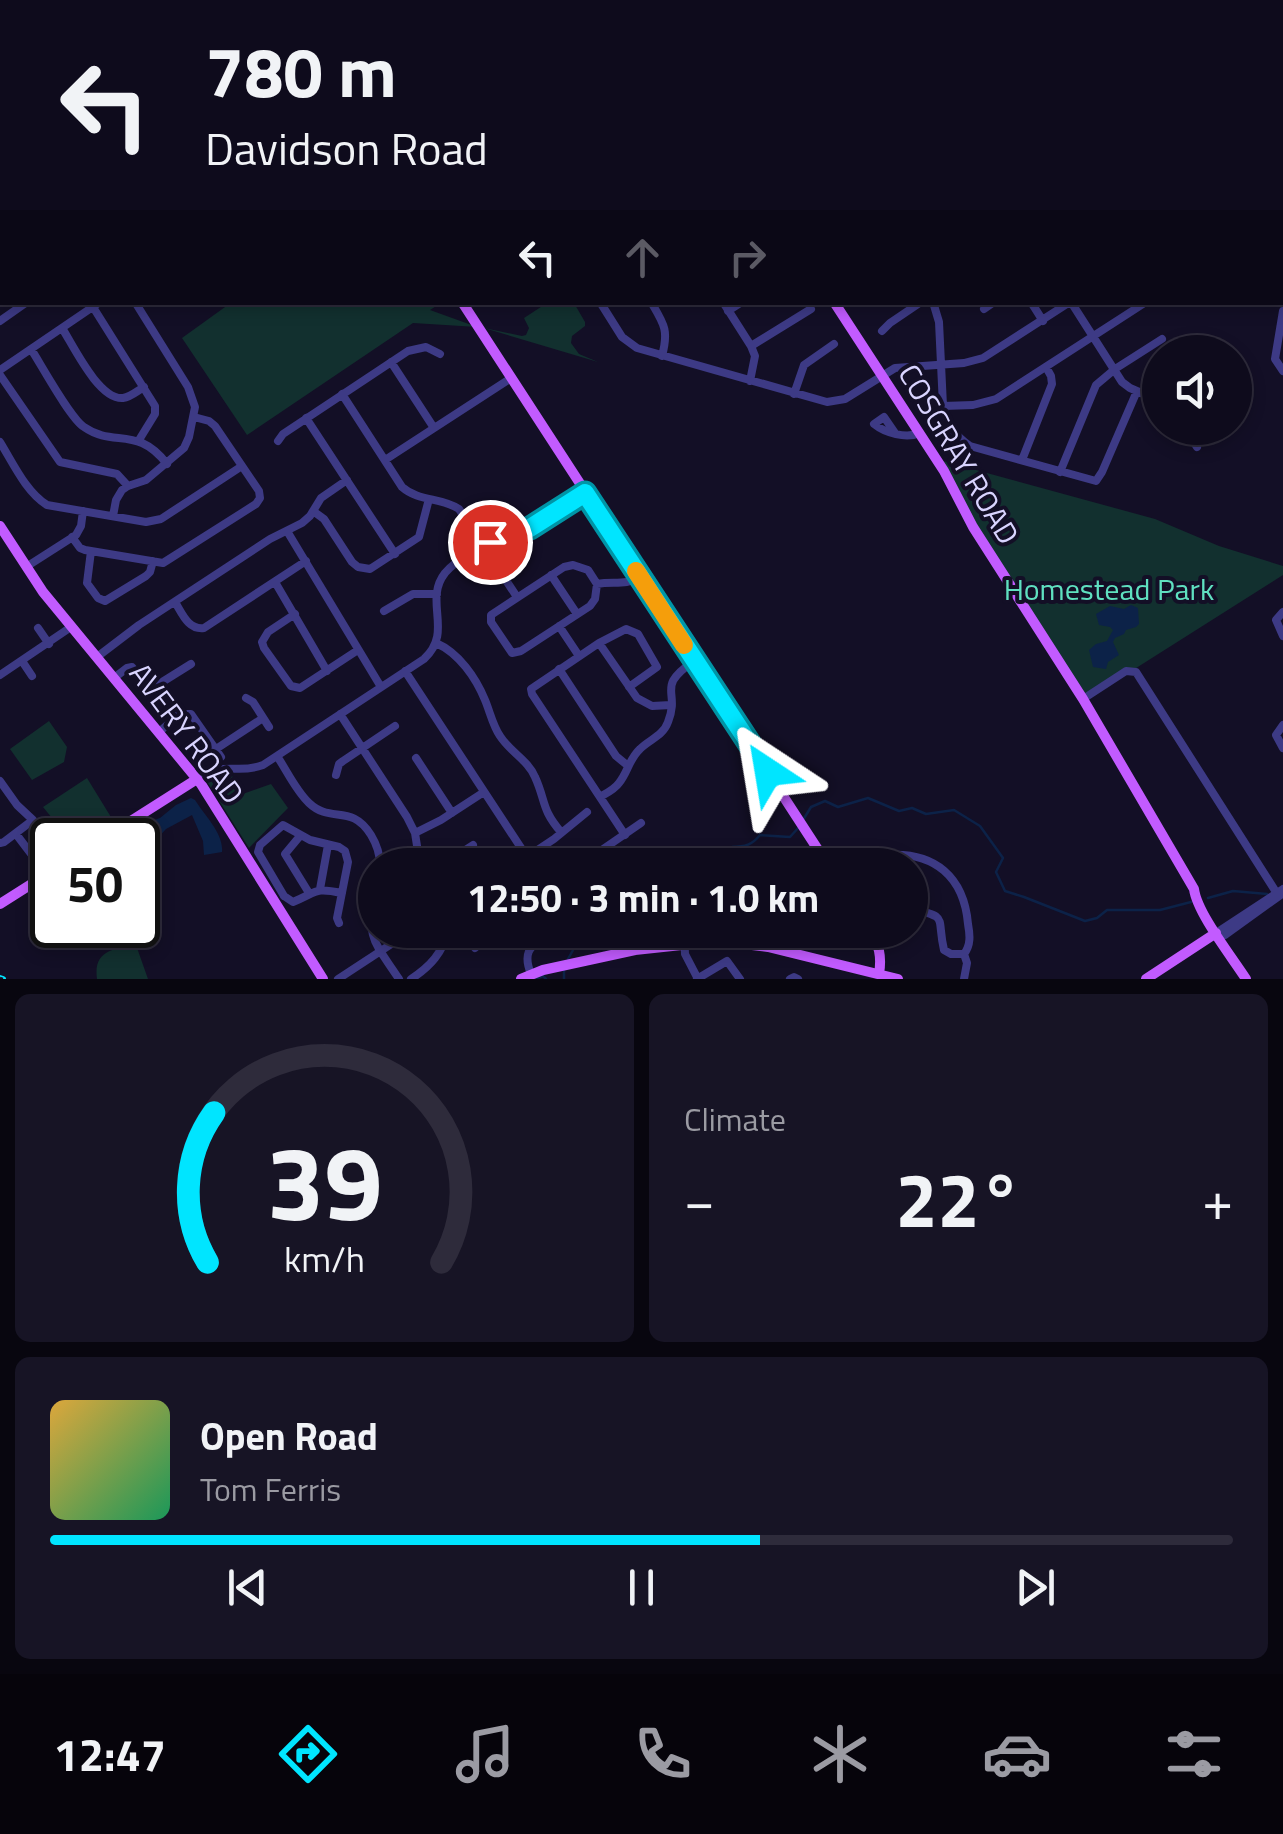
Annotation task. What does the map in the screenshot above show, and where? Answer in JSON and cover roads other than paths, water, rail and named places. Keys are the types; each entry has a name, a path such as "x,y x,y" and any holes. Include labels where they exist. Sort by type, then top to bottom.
{"main road":[{"path":"464,305 817,848"},
{"name":"COSGRAY ROAD","path":"836,305 920,432 973,528 1083,699 1250,979"},
{"name":"AVERY ROAD","path":"0,526 71,627 197,779 280,900 323,979"},
{"path":"136,818 197,779"},
{"path":"0,904 30,885"},
{"path":"1146,979 1221,934"},
{"path":"1158,979 1221,934"},
{"path":"526,976 649,948"},
{"path":"765,948 898,979"},
{"path":"878,977 879,948"}],"street":[{"path":"0,321 22,305"},
{"path":"128,486 118,474 60,462 0,373 97,305 153,401 155,414 139,440"},
{"path":"113,516 116,500 128,486 146,480 184,448 194,417 193,396 188,386 137,305"},
{"path":"602,305 630,345 818,401 836,402 895,368 964,364 983,358 1066,305"},
{"path":"653,305 666,328 662,356"},
{"path":"882,332 916,305"},
{"path":"934,305 939,322 943,406 951,429 970,446 1091,481 1099,479 1136,391"},
{"path":"984,309 990,305"},
{"path":"1033,305 1043,320"},
{"path":"1072,305 1122,382 1142,394"},
{"path":"943,406 991,401 1142,305"},
{"path":"726,307 755,356 750,381"},
{"path":"751,346 810,308"},
{"path":"1283,311 1274,359 1283,371"},
{"path":"62,328 102,391 120,398 144,387"},
{"path":"794,394 804,365 834,344"},
{"path":"278,440 416,347 431,348 440,354"},
{"path":"31,349 86,430 139,440 152,447 167,464"},
{"path":"1060,472 1096,385 1142,352"},
{"path":"391,362 434,428"},
{"path":"1022,460 1052,384 1046,367"},
{"path":"385,460 511,378"},
{"path":"342,394 407,492 456,506 517,597"},
{"path":"72,537 80,548 91,551 168,561 256,504 259,491 216,426 194,417"},
{"path":"306,418 394,554"},
{"path":"895,432 912,436 920,432"},
{"path":"0,442 38,499 47,505 146,522 157,521 242,466"},
{"path":"97,657 270,539 306,520 321,498 347,480"},
{"path":"197,779 218,768 256,768 427,656 439,632 436,594 449,569 498,538 530,528 585,493"},
{"path":"313,512 324,519 352,562 365,570 419,537 428,499"},
{"path":"26,567 79,531 84,511"},
{"path":"287,531 381,687"},
{"path":"91,551 87,583 105,602 146,576 153,561"},
{"path":"175,602 190,624 199,629 306,561"},
{"path":"564,566 582,566 597,584 590,606 514,654 490,618 517,597 564,566"},
{"path":"550,575 577,614"},
{"path":"597,584 624,584 640,577"},
{"path":"274,582 327,671"},
{"path":"384,610 413,594 436,594"},
{"path":"1283,612 1276,620 1283,636"},
{"path":"295,614 262,639 264,648 294,688 300,688 358,650"},
{"path":"559,626 579,656"},
{"path":"0,675 71,627"},
{"path":"38,628 48,644"},
{"path":"625,836 531,689 626,629 638,634 656,668 629,687"},
{"path":"436,643 454,652 480,689 499,736 535,775 544,809 561,832"},
{"path":"600,643 637,698 652,706 671,706"},
{"path":"600,797 622,780 627,764 638,750 665,728 670,718 672,681 694,660"},
{"path":"22,661 32,676"},
{"path":"151,689 192,664"},
{"path":"114,678 132,667 175,718"},
{"path":"559,670 616,756 627,764"},
{"path":"405,671 521,848"},
{"path":"1083,699 1126,672 1136,672 1281,892 1221,934"},
{"path":"159,732 186,712 194,715 218,753 266,723 246,698"},
{"path":"340,714 405,814 417,848"},
{"path":"1283,725 1276,735 1283,748"},
{"path":"336,775 339,764 395,726"},
{"path":"278,756 310,804 326,813 352,816 364,824 378,848"},
{"path":"416,758 452,813"},
{"path":"0,780 32,820 0,843"},
{"path":"415,833 484,792"},
{"path":"539,848 587,812"},
{"path":"605,848 642,824"},
{"path":"339,923 348,856 342,849 300,836 283,825 258,850 280,900 293,902 320,889 342,894"},
{"path":"16,834 30,855"},
{"path":"300,836 286,854 309,894"},
{"path":"320,889 328,846"},
{"path":"928,863 952,878 961,892 969,946 964,954"},
{"path":"928,913 937,916 942,924 944,950 964,954"},
{"path":"379,948 399,979"},
{"path":"338,979 350,976 386,948"},
{"path":"411,979 433,963 442,948"},
{"path":"526,976 527,953 532,948"},
{"path":"686,948 686,957 700,978 727,961 740,979"},
{"path":"964,954 964,979"},
{"path":"433,963 444,973"}],"water":[{"path":"1131,605 1138,608 1139,624 1115,638 1119,655 1108,662 1106,669 1093,667 1089,650 1107,641 1113,630 1099,625 1096,614 1110,606 1124,609"},
{"path":"195,800 217,832 222,852 204,855 203,841 192,815 160,836 160,818 176,805"}],"waterway":[{"path":"803,820 811,807 825,801 838,807 868,798 899,811 912,808 926,814 954,810 980,826 1003,858 996,872 1005,891 1085,921 1107,910 1160,910 1191,902"},
{"path":"731,848 748,845 760,835 790,837 799,827"},
{"path":"1208,898 1233,891 1267,894"},
{"path":"568,959 574,948"},
{"path":"564,969 564,979"},
{"path":"536,979 546,979"}],"park label":[{"name":"Homestead Park","path":"1109,589"}]}
